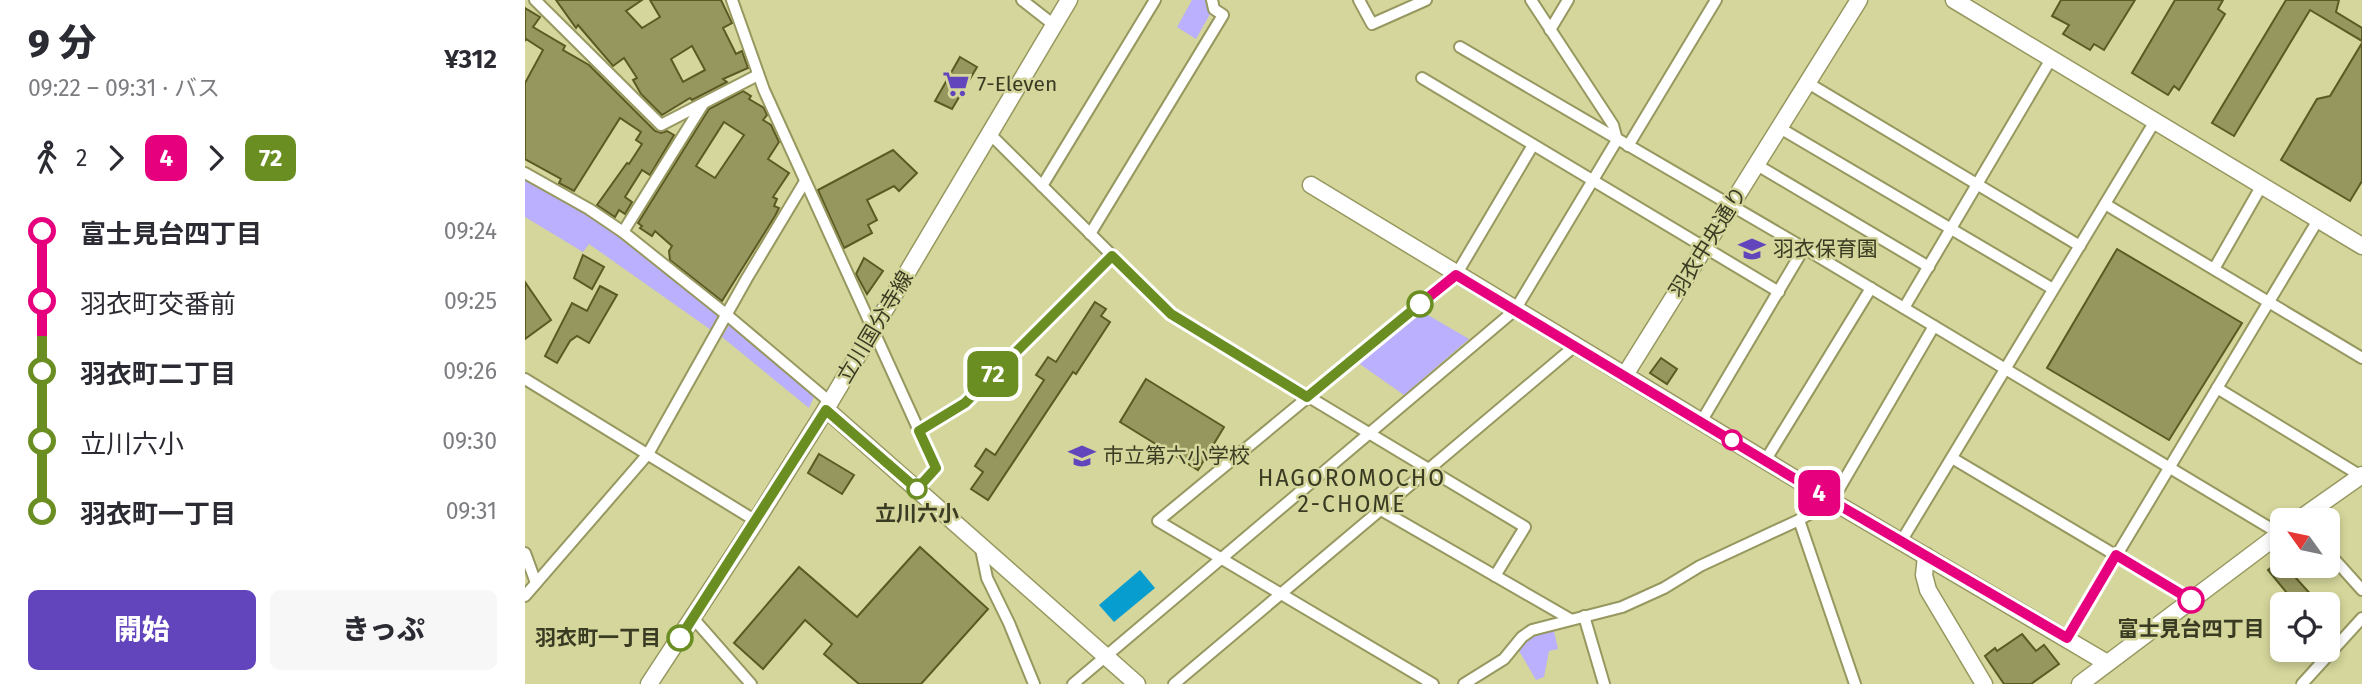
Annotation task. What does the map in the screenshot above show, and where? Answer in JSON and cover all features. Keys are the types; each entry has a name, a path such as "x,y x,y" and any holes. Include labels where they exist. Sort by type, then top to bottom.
{"street":[{"path":"535,0 661,125 758,75"},
{"path":"732,0 758,75 804,183 936,468 917,489"},
{"path":"1022,0 1054,25"},
{"name":"立川国分寺線","path":"649,684 757,521 828,406 1069,0"},
{"path":"1042,186 1155,0"},
{"path":"1090,234 1223,15 1215,9 1212,0"},
{"path":"1359,0 1372,24 1426,0"},
{"path":"1073,684 1515,310 1617,140 1613,125 1531,0"},
{"path":"1550,30 1568,0"},
{"path":"1628,146 1716,0"},
{"name":"羽衣中央通り","path":"1625,375 1860,0"},
{"path":"1954,0 2362,246"},
{"path":"1460,47 1804,248 2168,469 2270,527"},
{"path":"1904,308 2051,59"},
{"path":"1422,78 1779,292"},
{"path":"1808,83 2080,246"},
{"path":"623,232 704,102"},
{"path":"1902,541 2155,121"},
{"path":"1780,128 2053,289"},
{"path":"989,133 1171,314 1525,527 1495,576"},
{"path":"1433,684 1158,521 1456,275 1533,145"},
{"path":"1757,164 1929,267"},
{"path":"525,173 589,209 623,232 727,315 981,549 1137,684"},
{"path":"525,596 648,454 804,183"},
{"path":"1311,185 1765,461 2107,663"},
{"path":"2214,269 2262,185"},
{"path":"2105,204 2362,358"},
{"path":"2067,638 2318,220"},
{"path":"1701,422 1804,248"},
{"path":"919,431 965,403 1112,256"},
{"path":"1765,461 1871,288"},
{"path":"1464,684 1504,659 1522,636 1532,630 1622,607 1832,501 1934,327"},
{"path":"1174,684 1576,345"},
{"path":"525,379 757,521"},
{"path":"2217,388 2361,475 2314,508"},
{"path":"1952,458 2191,600"},
{"path":"1381,510 1570,619"},
{"path":"1799,520 1855,684"},
{"path":"2080,684 2270,541"},
{"path":"981,549 987,578 1034,684"},
{"path":"525,553 536,583"},
{"path":"1926,556 1924,575 1928,590 1984,684"},
{"path":"2340,565 2362,590"},
{"path":"1584,616 1604,684"},
{"path":"693,618 751,684"},
{"path":"2302,684 2362,618"}],"shaded area":[{"path":"1192,0 1206,0 1210,14 1196,39 1177,27"},
{"path":"525,179 617,233 721,316 711,330 589,244 583,252 525,217"},
{"path":"1421,311 1469,339 1404,395 1357,362"},
{"path":"729,325 815,394 809,408 722,337"},
{"path":"1553,627 1558,649 1549,651 1544,677 1536,680 1518,649 1528,635"}],"water":[{"path":"1140,570 1155,588 1114,622 1099,605"}],"building":[{"path":"556,0 642,0 626,11 642,28 660,17 650,0 721,0 732,23 723,28 736,54 742,51 748,68 723,79 727,82 692,100 690,98 662,115 641,94 633,80 637,78 624,58 613,66 578,25 576,28","holes":["692,46 705,70 683,82 671,59"]},
{"path":"2061,0 2135,0 2104,50 2094,44 2090,50 2063,34 2069,25 2052,16"},
{"path":"2175,0 2223,0 2218,9 2225,14 2179,90 2174,86 2168,95 2132,73"},
{"path":"2286,0 2339,0 2336,12 2362,28 2362,41 2310,10 2234,136 2212,123"},
{"path":"525,8 540,17 533,27 565,46 563,50 589,65 655,131 667,131 674,135 650,175 642,170 625,197 632,202 625,214 619,210 615,217 597,205 642,144 636,140 641,132 620,118 574,191 559,183 561,179 525,159 525,83 543,50 526,39 525,41"},
{"path":"2362,43 2362,181 2350,201 2281,160 2317,99 2330,96"},
{"name":"7-Eleven","path":"960,57 977,67 952,109 935,101"},
{"path":"743,91 751,96 749,99 764,108 767,115 763,120 771,125 779,142 768,159 789,173 773,197 777,199 774,206 779,208 775,216 722,301 670,260 669,251 672,246 655,231 652,236 640,228 642,226 638,223 709,109","holes":["724,122 744,135 715,178 696,166"]},
{"path":"893,150 917,173 899,191 894,186 867,200 877,220 868,225 872,233 844,248 818,190"},
{"path":"2117,249 2242,323 2169,440 2047,368"},
{"path":"583,255 604,267 592,289 574,278"},
{"path":"864,258 883,271 867,294 856,274"},
{"path":"525,282 551,320 525,339"},
{"path":"600,286 617,295 589,343 577,336 570,341 557,363 545,356 572,303 587,311"},
{"path":"1095,302 1106,309 1101,316 1110,322 1076,374 1073,372 988,500 971,489 983,472 975,466 986,449 995,455 1044,380 1036,375 1048,357 1056,362"},
{"path":"1661,358 1677,369 1667,384 1650,373"},
{"path":"1146,379 1224,427 1198,470 1120,422"},
{"path":"819,454 854,475 842,494 808,473"},
{"path":"920,547 988,609 921,684 859,684 824,654 832,644 805,620 763,669 734,643 799,567 857,617"},
{"path":"2275,578 2296,578 2309,592 2286,592"},
{"path":"2022,634 2036,651 2044,645 2059,664 2031,684 2004,684 1985,656"}],"bus line":[{"name":"72","path":"680,638 826,410 917,489 936,468 919,431 965,403 1112,256 1171,314 1307,397 1420,304"},
{"name":"4","path":"1420,304 1456,275 1832,501 2067,638 2116,555 2191,600"}],"place":[{"name":"7-Eleven","path":"956,84"},
{"name":"羽衣保育園","path":"1752,249"},
{"name":"市立第六小学校","path":"1082,456"},
{"name":"立川六小","path":"917,489"},
{"name":"富士見台四丁目","path":"2191,600"},
{"name":"羽衣町一丁目","path":"680,638"}],"district":[{"name":"HAGOROMOCHO 2-CHOME","path":"1352,491"}]}
